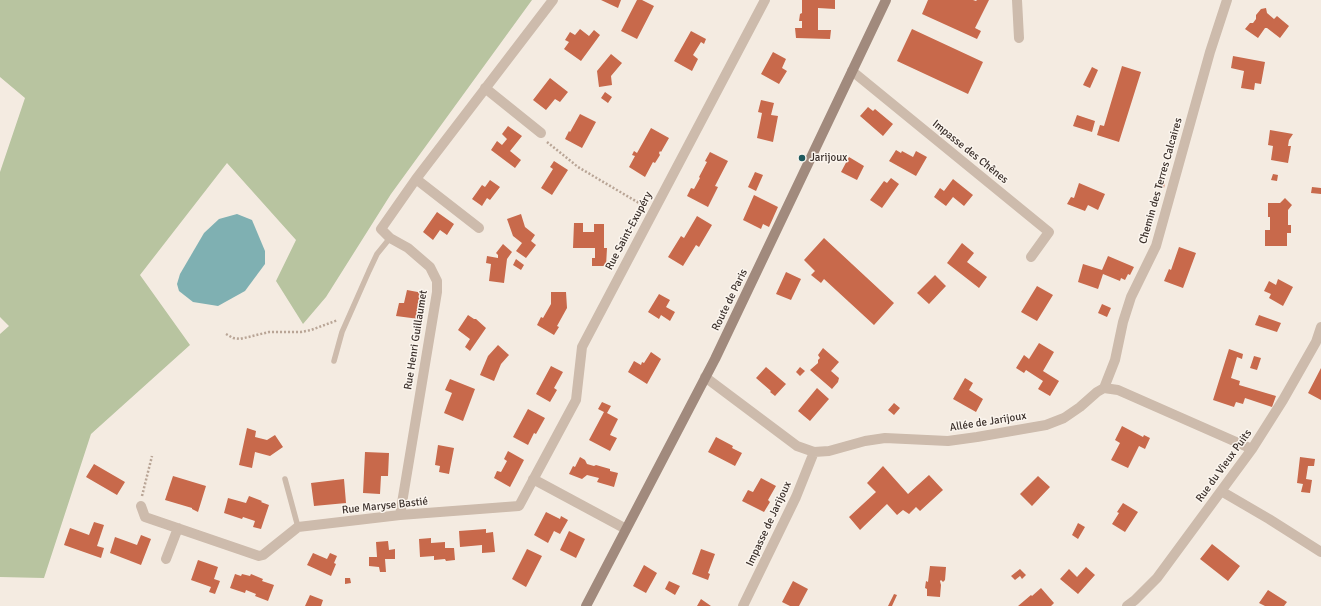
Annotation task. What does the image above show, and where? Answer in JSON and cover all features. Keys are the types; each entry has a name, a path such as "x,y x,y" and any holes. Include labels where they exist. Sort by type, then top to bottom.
{"main road":[{"name":"Route de Paris","path":"586,606 715,359 886,0"}],"street":[{"path":"390,238 381,229 416,179 553,0"},
{"name":"Rue Saint-Exupéry","path":"534,479 576,400 582,346 765,0"},
{"path":"1017,0 1019,38"},
{"name":"Chemin des Terres Calcaires","path":"1104,388 1115,360 1123,322 1131,297 1156,246 1210,52 1227,0"},
{"name":"Impasse des Chênes","path":"852,71 1049,232 1031,256"},
{"path":"485,88 541,133"},
{"path":"416,179 479,228"},
{"name":"Rue Henri Guillaumet","path":"390,238 408,248 430,267 437,281 437,292 400,515"},
{"name":"Rue du Vieux Puits","path":"1127,606 1136,600 1157,578 1252,449 1283,400 1316,342 1321,327"},
{"name":"Allée de Jarijoux","path":"705,377 797,446 814,452 829,451 865,441 885,438 948,441 1046,425 1064,418 1080,407 1096,392 1104,388"},
{"path":"1104,388 1118,390 1252,449"},
{"name":"Impasse de Jarijoux","path":"743,606 796,497 814,452"},
{"path":"534,479 626,528"},
{"name":"Rue Maryse Bastié","path":"298,527 400,515 519,506 534,479"},
{"path":"1221,491 1269,518 1321,552"},
{"path":"141,506 145,518 258,556 263,555 298,527"},
{"path":"166,559 178,528"}],"lane":[{"path":"334,361 342,332 377,254 390,238"},
{"path":"285,479 298,527"}],"path":[{"path":"541,133 545,140 578,167 654,211"},
{"path":"226,334 233,338 240,339 269,332 301,332 311,330 350,316"},
{"path":"141,506 143,490 152,456"}],"green space":[{"path":"0,0 532,0 391,194 326,297 303,324 276,281 296,240 227,163 140,275 190,345 91,434 44,578 0,577 0,334 9,326 0,317 0,172 25,98 0,77"}],"water":[{"path":"237,214 252,220 265,251 265,264 245,291 218,306 193,302 179,291 177,284 180,274 204,233 219,219"}],"building":[{"path":"601,0 621,0 618,8"},
{"path":"637,0 642,0 654,6 637,39 621,31"},
{"path":"802,0 835,0 835,9 818,8 818,30 831,30 830,39 796,38 795,28 802,28 802,21 799,21 800,14 802,13"},
{"path":"928,0 989,0 975,28 981,31 977,39 922,14"},
{"path":"1266,8 1267,13 1274,19 1277,16 1289,26 1280,38 1267,28 1265,28 1258,38 1245,29 1250,23 1253,23 1256,19 1256,15 1261,9"},
{"path":"580,29 589,36 594,30 600,35 581,61 564,49 569,42 565,40 570,32 575,35"},
{"path":"912,29 983,62 968,94 897,61"},
{"path":"691,31 706,39 704,44 701,42 693,55 698,59 692,71 674,61"},
{"path":"773,52 786,59 782,68 787,71 779,84 761,74"},
{"path":"611,54 622,63 611,76 612,85 599,87 597,71"},
{"path":"1233,56 1265,62 1261,84 1255,83 1254,90 1241,88 1244,71 1231,68"},
{"path":"1122,66 1141,72 1119,142 1097,135 1100,125 1104,126"},
{"path":"1092,67 1098,70 1090,88 1083,85"},
{"path":"550,78 568,92 560,102 555,99 546,110 533,100"},
{"path":"605,92 612,97 608,103 601,98"},
{"path":"761,100 774,103 771,115 778,116 773,142 757,138 762,113 758,112"},
{"path":"868,107 873,111 875,109 893,124 883,136 860,116"},
{"path":"580,114 596,122 582,148 565,139"},
{"path":"1077,115 1095,121 1092,132 1073,126"},
{"path":"508,126 522,136 510,151 521,160 515,168 491,150 497,141 502,145 507,139 502,134"},
{"path":"651,128 669,138 661,152 660,151 660,155 655,163 653,162 645,177 629,167 635,156 632,155 634,151 637,153"},
{"path":"1270,130 1293,134 1289,140 1288,146 1291,146 1288,163 1271,160 1273,146 1268,145"},
{"path":"896,150 901,153 902,151 913,157 916,151 927,157 916,176 889,161"},
{"path":"710,152 728,161 715,186 718,187 708,207 687,196 691,188 694,189 700,178 699,177 707,162 705,161"},
{"path":"849,157 864,166 857,180 841,172"},
{"path":"554,161 568,170 552,195 541,188 553,169 550,167"},
{"path":"755,172 763,175 756,191 748,187"},
{"path":"1273,174 1278,175 1277,181 1271,180"},
{"path":"891,178 899,184 882,208 870,200 884,181 887,183"},
{"path":"953,179 973,195 964,206 953,197 946,206 934,197 940,188 944,191"},
{"path":"490,180 500,187 490,200 487,198 482,206 472,199 482,185 485,187"},
{"path":"1159,181 1165,182 1164,188 1157,186"},
{"path":"1079,183 1105,194 1098,210 1088,205 1085,211 1067,204 1071,197 1074,198"},
{"path":"1312,187 1321,188 1321,194 1311,193"},
{"path":"754,195 778,207 769,227 763,224 761,229 743,220"},
{"path":"1285,198 1292,205 1288,210 1288,225 1291,225 1291,233 1287,233 1287,246 1265,246 1265,230 1270,230 1268,203 1280,203"},
{"path":"437,212 454,224 447,235 440,230 433,240 423,232"},
{"path":"521,214 525,227 535,235 531,241 536,245 526,258 516,251 522,243 513,236 507,219"},
{"path":"697,216 712,225 699,247 696,245 683,266 668,257 681,236 684,238"},
{"path":"574,223 583,223 583,232 594,232 594,224 604,224 604,248 607,248 606,266 592,266 592,258 595,258 595,248 573,248"},
{"path":"824,238 894,303 874,325 824,279 821,283 811,275 815,271 804,260"},
{"path":"962,243 974,253 967,262 987,277 979,288 947,263"},
{"path":"503,244 512,252 507,259 504,283 489,281 491,264 486,263 487,256 498,258 496,253"},
{"path":"1179,247 1196,253 1183,288 1164,281 1169,269 1171,270"},
{"path":"1108,256 1134,267 1130,275 1128,274 1125,280 1121,278 1120,281 1103,274 1098,289 1078,282 1083,264 1102,270"},
{"path":"516,259 524,265 521,270 513,265"},
{"path":"786,272 801,279 791,300 776,294"},
{"path":"935,275 946,286 929,304 917,293"},
{"path":"1278,279 1293,287 1283,306 1269,298 1271,294 1264,291 1269,281 1276,285"},
{"path":"1037,286 1053,295 1037,321 1021,312"},
{"path":"407,290 423,293 419,319 396,316 399,303 404,303"},
{"path":"551,292 566,292 567,308 557,326 559,327 554,335 537,325 551,304"},
{"path":"659,294 670,300 666,307 675,312 670,321 661,315 659,319 648,312"},
{"path":"1102,304 1111,308 1107,317 1098,313"},
{"path":"468,315 476,319 486,328 470,351 465,347 470,339 458,330"},
{"path":"1259,315 1281,323 1277,332 1255,325"},
{"path":"1039,343 1054,352 1043,371 1059,381 1050,396 1038,389 1043,381 1026,370 1024,373 1016,368 1024,355 1029,359"},
{"path":"498,345 509,355 501,364 494,381 480,375 488,356"},
{"path":"823,348 839,362 831,371 839,378 838,382 832,389 810,370 818,363 820,358 818,355"},
{"path":"1229,349 1243,354 1242,359 1237,357 1231,378 1240,381 1239,385 1276,396 1272,407 1245,398 1243,404 1236,402 1234,407 1213,400"},
{"path":"651,352 661,359 647,384 628,372 634,361 641,365"},
{"path":"1254,356 1261,358 1257,370 1250,368"},
{"path":"551,366 563,372 554,388 557,390 550,402 536,394"},
{"path":"766,367 786,384 775,396 756,378"},
{"path":"800,367 805,371 800,376 796,372"},
{"path":"1321,368 1321,400 1308,393"},
{"path":"965,378 973,383 969,390 983,399 976,412 953,399"},
{"path":"450,379 475,389 463,421 444,413 452,393 445,390"},
{"path":"817,388 829,399 810,421 798,411"},
{"path":"602,402 611,406 607,413 618,419 610,435 617,438 610,451 589,440 604,412 598,409"},
{"path":"894,403 900,408 894,415 888,410"},
{"path":"528,409 545,418 536,434 534,433 528,445 513,437"},
{"path":"1122,426 1143,437 1144,435 1150,438 1145,449 1139,446 1128,468 1111,460 1120,443 1115,440"},
{"path":"247,428 256,431 255,437 267,440 275,435 283,447 270,456 255,452 252,468 239,465"},
{"path":"716,437 733,446 732,448 742,453 735,466 708,452"},
{"path":"438,445 454,448 449,474 439,472 440,466 435,465"},
{"path":"508,451 524,460 510,487 494,478 497,471 501,472 507,461 504,459"},
{"path":"365,452 389,453 388,476 381,476 380,494 363,493"},
{"path":"580,457 585,460 587,464 610,469 610,471 618,473 614,487 597,482 599,478 587,475 582,479 569,474 573,466 575,467"},
{"path":"1300,457 1315,459 1314,466 1308,466 1306,479 1312,480 1310,493 1301,492 1303,484 1297,483"},
{"path":"94,464 125,482 117,495 86,477"},
{"path":"883,466 908,494 929,475 943,490 920,511 916,507 909,514 903,510 897,515 887,504 860,530 849,517 876,492 867,483"},
{"path":"173,476 206,486 198,512 192,508 165,500"},
{"path":"1038,476 1050,487 1032,506 1020,494"},
{"path":"761,478 776,486 768,500 770,502 764,512 742,501 748,490 753,492"},
{"path":"344,479 346,503 314,506 311,483"},
{"path":"249,496 269,505 261,529 253,527 255,521 243,517 242,519 224,513 228,498 246,503"},
{"path":"1123,503 1138,512 1125,532 1112,524"},
{"path":"546,512 560,519 561,516 568,520 560,534 554,531 548,543 534,535"},
{"path":"94,522 104,525 97,546 104,548 101,558 64,545 70,528 89,535"},
{"path":"1078,523 1085,527 1078,539 1072,535"},
{"path":"486,529 486,533 493,532 495,552 482,553 482,545 460,547 459,531"},
{"path":"569,531 585,539 576,558 560,550"},
{"path":"141,535 151,539 141,565 110,553 115,537 137,545"},
{"path":"431,538 431,543 445,542 445,548 454,548 455,560 434,560 434,556 420,557 419,539"},
{"path":"388,541 389,550 395,549 395,559 385,559 386,572 380,572 379,567 369,566 369,557 377,557 376,542"},
{"path":"1212,544 1240,566 1228,581 1200,559"},
{"path":"527,549 542,556 526,587 512,579"},
{"path":"701,549 715,554 708,573 710,574 708,580 692,574"},
{"path":"313,553 327,559 330,553 337,556 334,563 336,564 331,576 307,565"},
{"path":"198,560 218,567 214,579 220,581 215,594 209,592 211,587 191,580"},
{"path":"644,565 657,573 646,593 633,586"},
{"path":"930,566 946,567 945,580 943,582 941,580 940,581 940,597 927,596 927,589 925,588 926,581 928,582"},
{"path":"1086,567 1095,575 1078,594 1060,579 1069,569 1077,577"},
{"path":"1020,569 1026,575 1022,579 1020,576 1015,580 1011,576"},
{"path":"235,574 250,576 251,574 263,579 262,581 274,585 268,601 255,596 256,594 246,590 245,593 230,588"},
{"path":"345,578 350,578 351,583 345,584"},
{"path":"669,581 680,586 675,595 665,589"},
{"path":"793,581 808,589 799,606 790,606 782,602"},
{"path":"1041,588 1054,603 1051,606 1018,606 1031,595 1032,596"},
{"path":"1268,590 1287,602 1284,606 1265,606 1259,603"},
{"path":"894,594 897,595 892,606 888,606"},
{"path":"310,595 323,600 321,606 305,606"},
{"path":"701,599 711,606 697,606"}],"place":[{"name":"Jarijoux","path":"802,158"}]}
